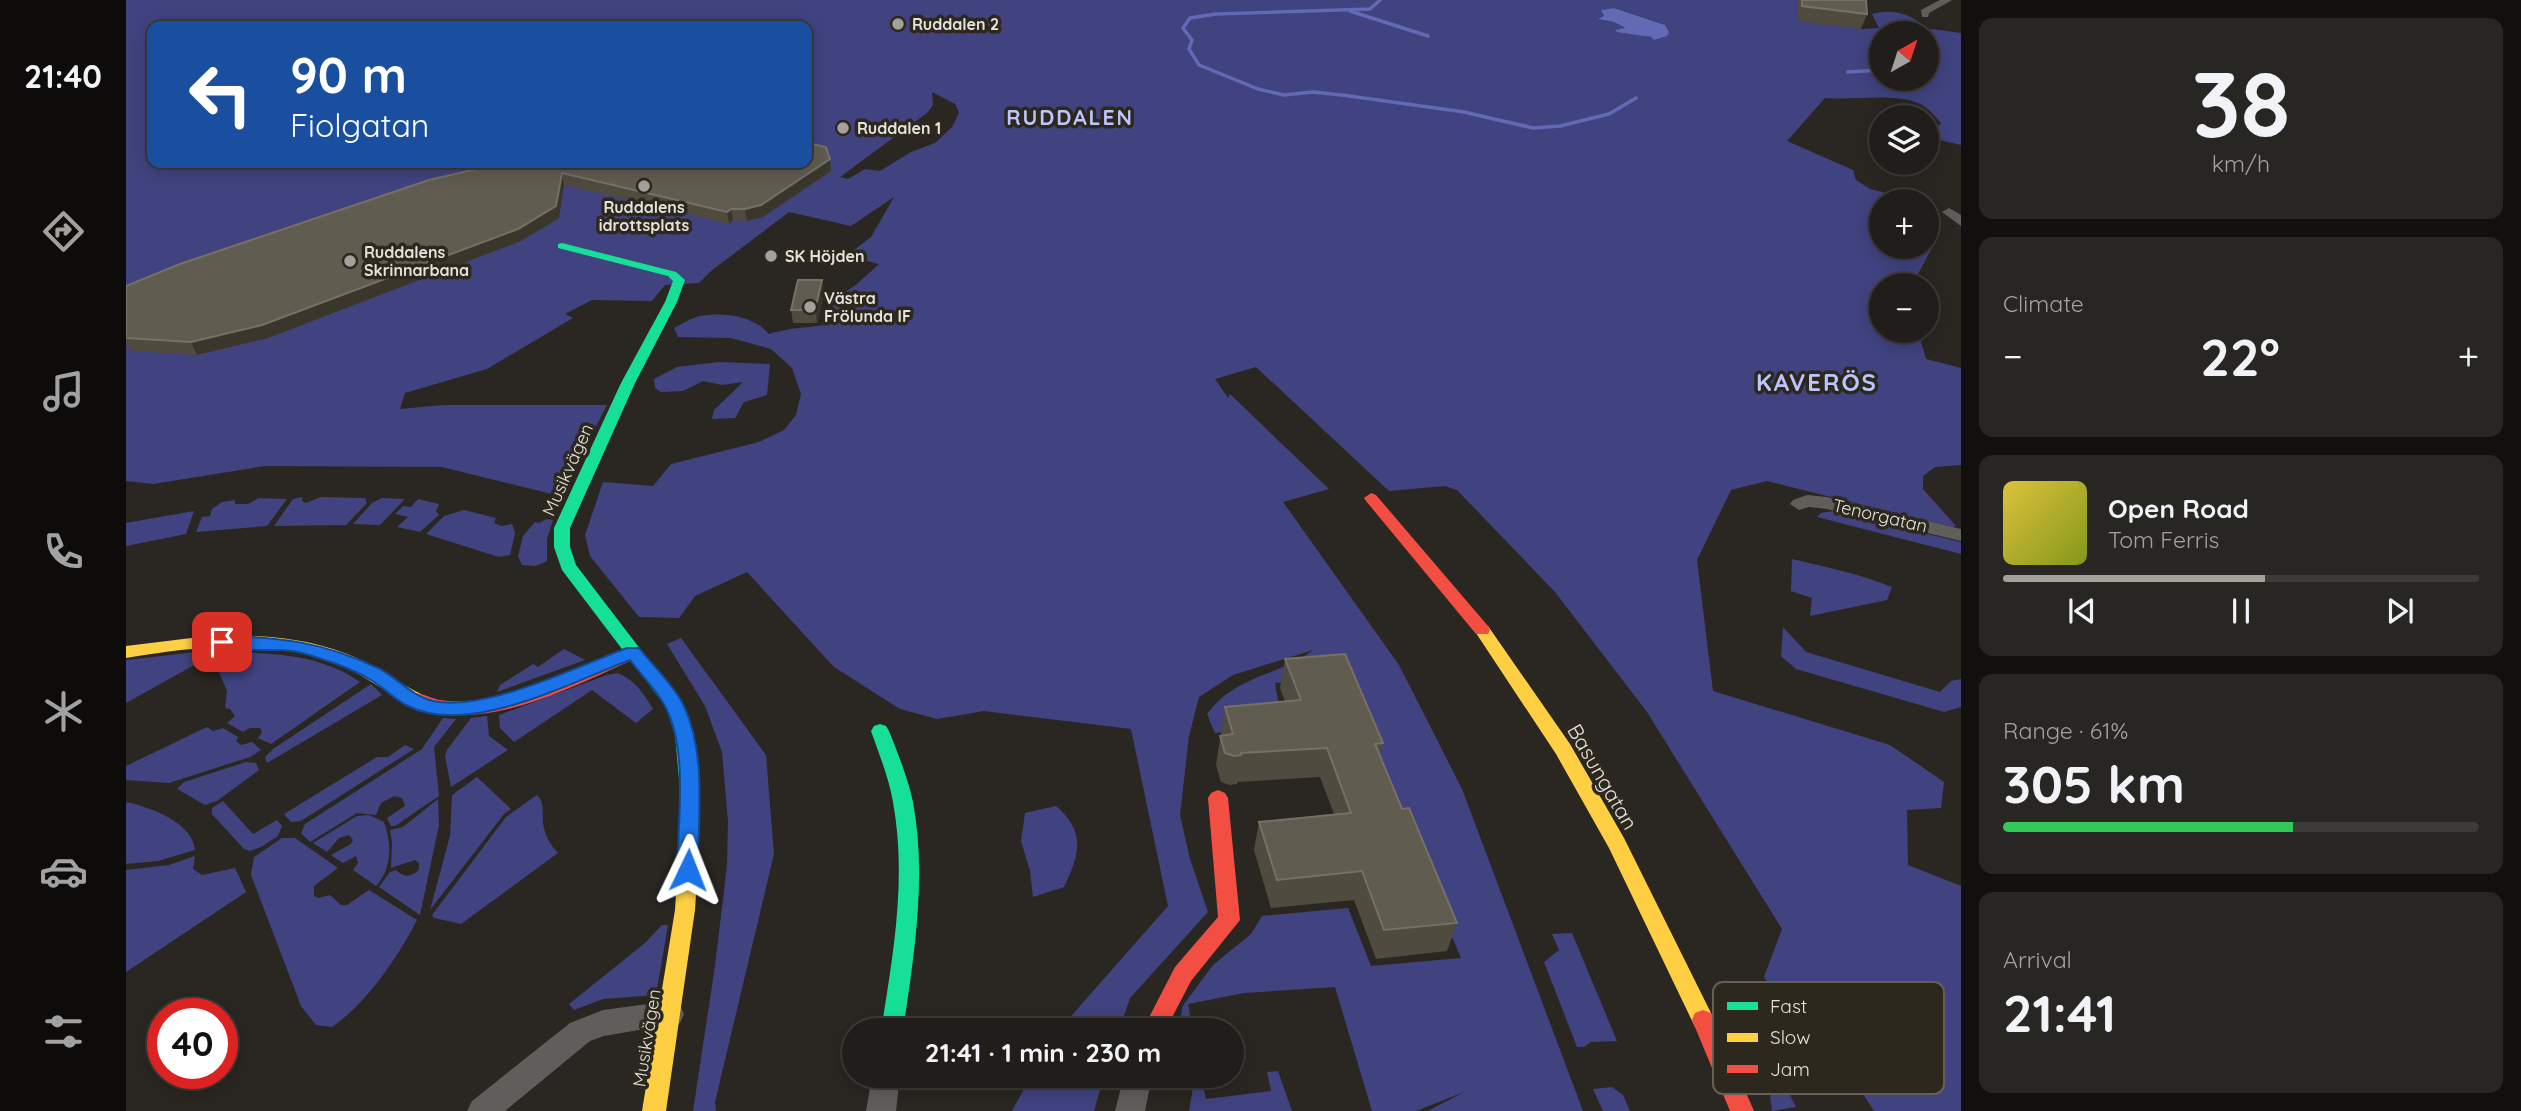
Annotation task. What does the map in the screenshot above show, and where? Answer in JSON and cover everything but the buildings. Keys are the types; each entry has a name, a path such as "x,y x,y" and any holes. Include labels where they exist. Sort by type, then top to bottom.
{"street":[{"path":"1925,15 1924,12 1947,0"},
{"path":"1949,212 1961,222"},
{"name":"Musikvägen","path":"562,246 672,274 679,280 671,302 628,383 562,528 562,547 568,566 674,705 684,735 688,768 689,850 685,910 654,1111"},
{"name":"Basungatan","path":"1371,498 1493,642 1563,749 1617,844 1689,988 1713,1044"},
{"name":"Tenorgatan","path":"1799,504 1807,501 1827,503 1961,535"},
{"path":"126,652 169,645 217,642 275,643 303,647 342,659 375,674 412,700 431,707 458,709 493,705 633,653"},
{"path":"880,731 896,772 908,856 906,936 894,1018"},
{"path":"1160,1018 1183,975 1229,920 1229,898 1218,825 1218,798"},
{"path":"482,1111 580,1032 603,1023 670,1014"},
{"path":"881,1111 884,1088"},
{"path":"1130,1111 1135,1088"},
{"name":"Basungatan","path":"1735,1094 1742,1111"}],"shaded area":[{"path":"126,0 1846,0 1797,20 1869,29 1869,91 1939,91 1939,30 1961,33 1961,145 1939,140 1939,105 1921,105 1891,98 1825,98 1787,141 1853,170 1856,180 1870,189 1869,259 1926,259 1918,273 1869,273 1869,343 1921,343 1926,359 1961,368 1961,465 1935,467 1923,476 1923,489 1956,526 1767,481 1731,490 1697,560 1713,691 1890,745 1944,782 1941,808 1907,810 1908,865 1961,886 1961,1111 1874,1111 1863,1094 1944,1094 1944,982 1767,982 1764,977 1782,929 1647,712 1555,592 1457,490 1445,486 1389,491 1256,367 1215,379 1228,398 1230,394 1329,489 1283,502 1399,665 1462,789 1583,1111 1428,1111 1464,1092 1416,1111 1372,1111 1335,987 1244,993 1188,1004 1191,1018 1181,1018 1182,1007 1213,965 1251,934 1262,916 1348,908 1371,966 1461,958 1342,678 1275,683 1282,724 1215,733 1207,714 1219,701 1244,683 1286,666 1313,650 1233,675 1199,697 1189,736 1180,815 1190,859 1208,912 1130,998 1123,1018 1069,1018 1168,906 1131,729 984,711 937,719 900,709 834,667 747,572 695,596 679,618 639,617 590,556 585,535 603,482 653,486 671,464 759,442 784,430 796,415 801,394 792,368 771,349 731,338 678,337 674,328 693,318 708,315 737,316 755,323 769,334 852,319 833,309 831,302 879,264 846,256 871,237 894,197 851,226 789,212 699,283 665,285 652,301 592,300 565,314 573,318 487,369 405,393 400,409 443,405 607,405 560,496 442,467 265,466 153,484 126,481","holes":["1614,8 1665,25 1666,29 1653,38 1618,29 1626,29 1614,22 1599,19 1604,16 1601,10","932,92 955,104 959,113 952,127 935,143 911,152 880,171 865,169 848,179 840,177 927,113 933,105"]},
{"path":"1892,12 1916,21 1876,21 1872,14"},
{"path":"719,362 770,364 767,395 744,402 735,418 712,419 714,410 743,382 722,385 703,381 683,391 661,392 655,388 654,379 677,367"},
{"path":"302,497 302,501 306,503 321,497 365,498 367,503 346,525 274,526 293,499"},
{"path":"259,498 287,499 267,526 196,532 202,517 210,516 212,509 222,502 235,500 235,504 248,504"},
{"path":"382,498 405,499 380,525 353,524 372,503"},
{"path":"418,499 439,504 436,511 439,515 420,532 397,527 408,517 395,514 403,506 411,507"},
{"path":"464,510 496,518 494,523 501,526 512,524 515,533 510,555 499,557 426,534 444,516"},
{"path":"194,511 186,534 126,546 126,523"},
{"path":"1833,511 1961,542 1961,554 1817,517 1821,513"},
{"path":"553,520 547,539 547,561 536,566 522,565 518,556 523,536 535,522"},
{"path":"1792,559 1892,587 1887,600 1810,616 1812,598 1791,591"},
{"path":"1783,627 1806,652 1940,692 1951,681 1961,679 1961,707 1944,712 1796,669 1781,656"},
{"path":"681,638 766,755 774,854 715,1102 716,1111 693,1111 715,966 727,865 728,821 722,752 705,706 667,644"},
{"path":"564,649 585,660 497,692 500,685 533,664 538,667"},
{"path":"205,651 205,659 126,703 126,660"},
{"path":"233,652 266,653 316,661 360,682 271,744 258,738 262,732 260,728 250,728 243,732 227,723 235,716 230,709 225,708 227,691 219,672"},
{"path":"618,673 634,684 653,709 636,723 592,690 514,742 500,728 499,715"},
{"path":"371,684 382,695 267,763 265,757 273,749"},
{"path":"487,716 489,736 508,750 451,787 445,756 447,750 471,718"},
{"path":"443,718 456,719 434,747 439,796 395,826 391,826 387,818 405,806 402,798 394,796 381,803 376,815 357,813 310,842 301,833 305,824 422,749"},
{"path":"207,727 213,731 223,728 238,737 236,741 241,745 252,742 261,750 250,757 169,783 126,780 126,766"},
{"path":"405,745 414,749 301,821 291,822 284,814 377,757 388,757"},
{"path":"246,762 256,763 259,770 217,801 205,805 177,789 184,782"},
{"path":"477,777 511,809 504,814 430,910 450,836 452,795"},
{"path":"537,795 542,806 546,835 558,853 461,924 434,918 432,915 506,817"},
{"path":"438,799 439,825 420,915 379,887 390,872 396,870 408,876 419,870 419,863 415,860 391,868 390,830 403,827"},
{"path":"223,801 253,834 277,820 282,826 278,836 261,847 250,851 244,849 212,814 212,808"},
{"path":"126,802 168,817 186,831 195,850 158,861 126,864"},
{"path":"1056,806 1066,816 1076,834 1074,864 1064,887 1033,897 1030,871 1021,841 1025,813"},
{"path":"369,815 384,822 388,839 388,864 376,886 353,870 358,863 356,856 343,863 331,855 351,844 353,840 349,835 339,838 327,852 313,843 357,816"},
{"path":"282,838 295,838 338,868 314,886 314,896 318,898 330,895 341,905 347,905 369,890 417,920 401,949 369,992 332,1027 316,1025 301,1006 251,875 254,857"},
{"path":"195,856 193,869 202,875 235,868 246,892 126,972 126,870 169,865"},
{"path":"662,925 668,925 656,995 603,999 574,1010 569,1004 645,943"},
{"path":"1572,933 1617,1041 1591,1042 1584,1047 1577,1047 1544,962 1559,950 1552,934"},
{"path":"1278,1071 1292,1111 1189,1111 1193,1088 1204,1088 1206,1099 1271,1091 1267,1072"},
{"path":"1612,1087 1623,1095 1630,1111 1603,1111 1593,1089"},
{"path":"1024,1088 1101,1088 1094,1111 1012,1111"},
{"path":"1770,1094 1790,1094 1796,1107 1772,1111"}],"water":[{"path":"1614,8 1665,25 1669,32 1667,36 1654,40 1651,37 1617,32 1615,30 1625,28 1614,22 1598,19 1604,16 1601,10"}],"waterway":[{"path":"1380,0 1370,9 1216,14 1190,18 1183,28 1192,40 1189,49 1199,65 1258,89 1284,95 1313,92 1342,95 1464,112 1533,128 1560,126 1609,114 1636,98"},
{"path":"1350,11 1428,36"},
{"path":"1848,72 1869,71"}],"traffic: fast":[{"path":"562,246 672,274 679,280 671,302 628,383 562,528 562,547 568,566 674,705 684,735 689,779 689,847"},
{"path":"880,731 901,793 909,859 907,917 894,1018"}],"traffic: slow":[{"path":"1482,630 1563,749 1617,844 1703,1020"},
{"path":"126,652 208,641 292,645 345,660 415,699"},
{"path":"654,1111 685,910 689,847"}],"traffic: jam":[{"path":"1371,498 1482,630"},
{"path":"415,699 441,706 469,708 497,704 554,686 633,653"},
{"path":"1160,1018 1183,974 1229,920 1218,798"},
{"path":"1703,1020 1713,1043"},
{"path":"1735,1094 1742,1111"}],"place":[{"name":"Ruddalen 2","path":"898,24"},
{"name":"Ruddalen 1","path":"843,128"},
{"name":"Ruddalens idrottsplats","path":"644,186"},
{"name":"SK Höjden","path":"771,256"},
{"name":"Ruddalens Skrinnarbana","path":"350,261"},
{"name":"Västra Frölunda IF","path":"810,307"}],"district":[{"name":"RUDDALEN","path":"1070,118"},
{"name":"KAVERÖS","path":"1817,383"}],"route":[{"path":"222,642 275,643 303,647 342,659 375,674 412,700 431,707 458,709 493,705 633,653 674,705 684,735 689,779 688,870"}]}
